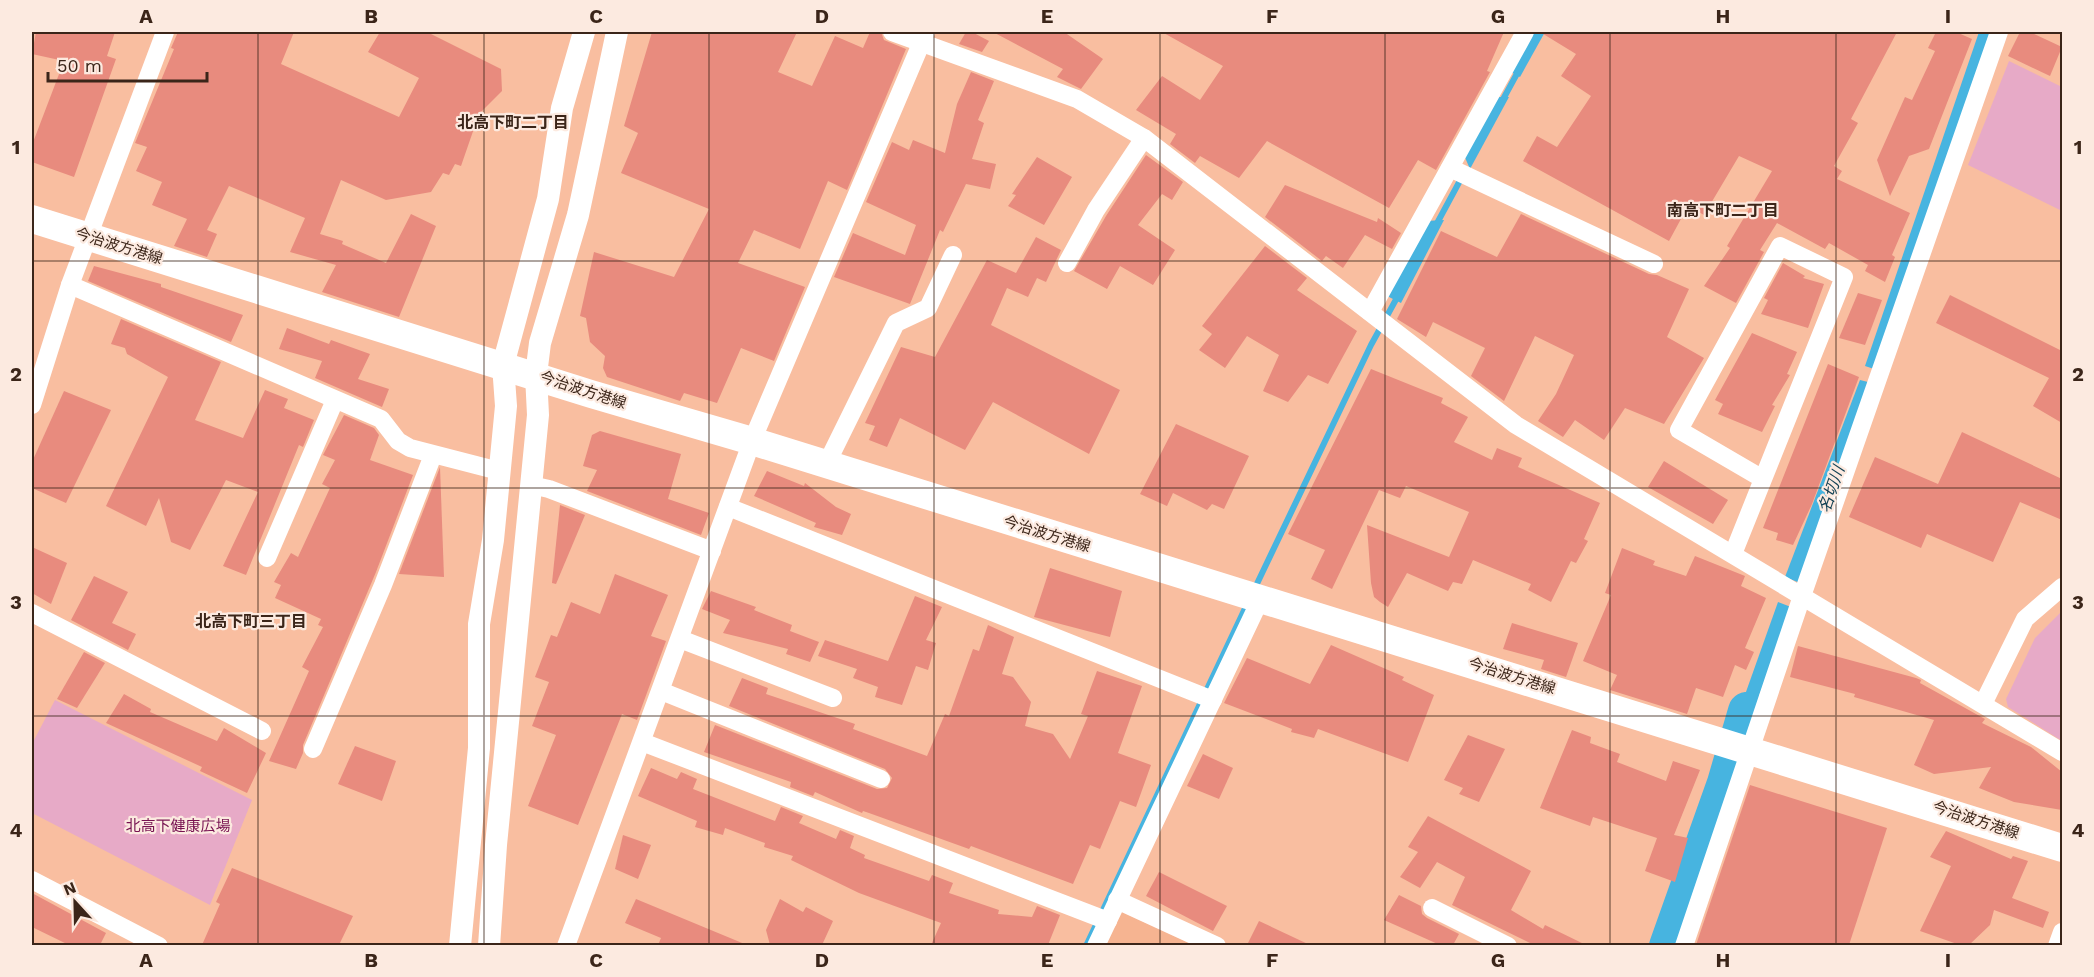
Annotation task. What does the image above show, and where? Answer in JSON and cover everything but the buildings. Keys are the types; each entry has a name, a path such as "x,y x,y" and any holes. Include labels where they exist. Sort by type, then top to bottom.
{"main road":[{"name":"今治波方港線","path":"32,219 591,394 752,441 1751,749 2062,848"}],"street":[{"path":"32,405 70,285 165,32"},
{"path":"460,945 479,748 479,624 493,540 506,406 503,365 548,199 562,108 584,32"},
{"path":"489,945 538,415 536,375 540,343 588,173 617,32"},
{"path":"892,32 923,37 1077,99 1144,138 1516,425 2062,752"},
{"path":"1371,312 1525,32"},
{"path":"1684,945 1802,596 2000,32"},
{"path":"566,945 752,441 923,37"},
{"path":"1067,262 1096,210 1144,138"},
{"path":"1450,168 1654,264"},
{"path":"1733,554 1764,479 1844,278 1780,246 1679,430 1764,479"},
{"path":"826,465 896,323 927,309 953,255"},
{"path":"70,285 381,419 398,441 410,448 499,471"},
{"path":"267,558 334,400"},
{"path":"313,749 383,585 433,455"},
{"path":"531,485 549,489 712,551"},
{"path":"728,507 1213,700"},
{"path":"1983,704 2025,619 2062,587"},
{"path":"1096,945 1261,598"},
{"path":"32,613 262,731"},
{"path":"680,639 833,698"},
{"path":"661,691 881,779"},
{"path":"642,742 1108,921"},
{"path":"32,880 159,945"},
{"path":"1117,900 1217,945"},
{"path":"1432,908 1508,945"},
{"path":"2057,945 2062,932"}],"shaded area":[{"path":"1120,911 1195,946 1104,946"}],"green space":[{"path":"2009,61 2062,87 2062,211 1968,165"},
{"path":"2062,611 2062,741 2008,707 2006,699 2035,638"},
{"name":"北高下健康広場","path":"55,700 252,800 210,905 32,813 32,744"}],"water":[{"path":"1529,32 1545,32 1520,77 1507,70"},
{"path":"1979,32 1994,32 1877,370 1865,366"},
{"path":"1492,97 1509,97 1470,169 1463,153"},
{"path":"1444,220 1401,303 1387,296 1426,221"},
{"path":"1860,380 1872,383 1800,583 1785,577"},
{"path":"1778,602 1791,607 1744,738 1731,734"},
{"path":"1722,768 1737,772 1709,855 1694,850"},
{"path":"1683,877 1698,882 1686,917 1671,912"},
{"path":"1669,924 1681,929 1674,945 1660,946"}],"waterway":[{"path":"1501,103 1519,70"},
{"path":"1435,227 1463,175"},
{"path":"1254,590 1371,345 1399,294"},
{"path":"1086,946 1248,602"},
{"name":"名切川","path":"1668,946 1726,783 1747,711"}],"district":[{"name":"北高下町二丁目","path":"513,122"},
{"name":"南高下町二丁目","path":"1723,210"},
{"name":"北高下町三丁目","path":"251,621"}]}
